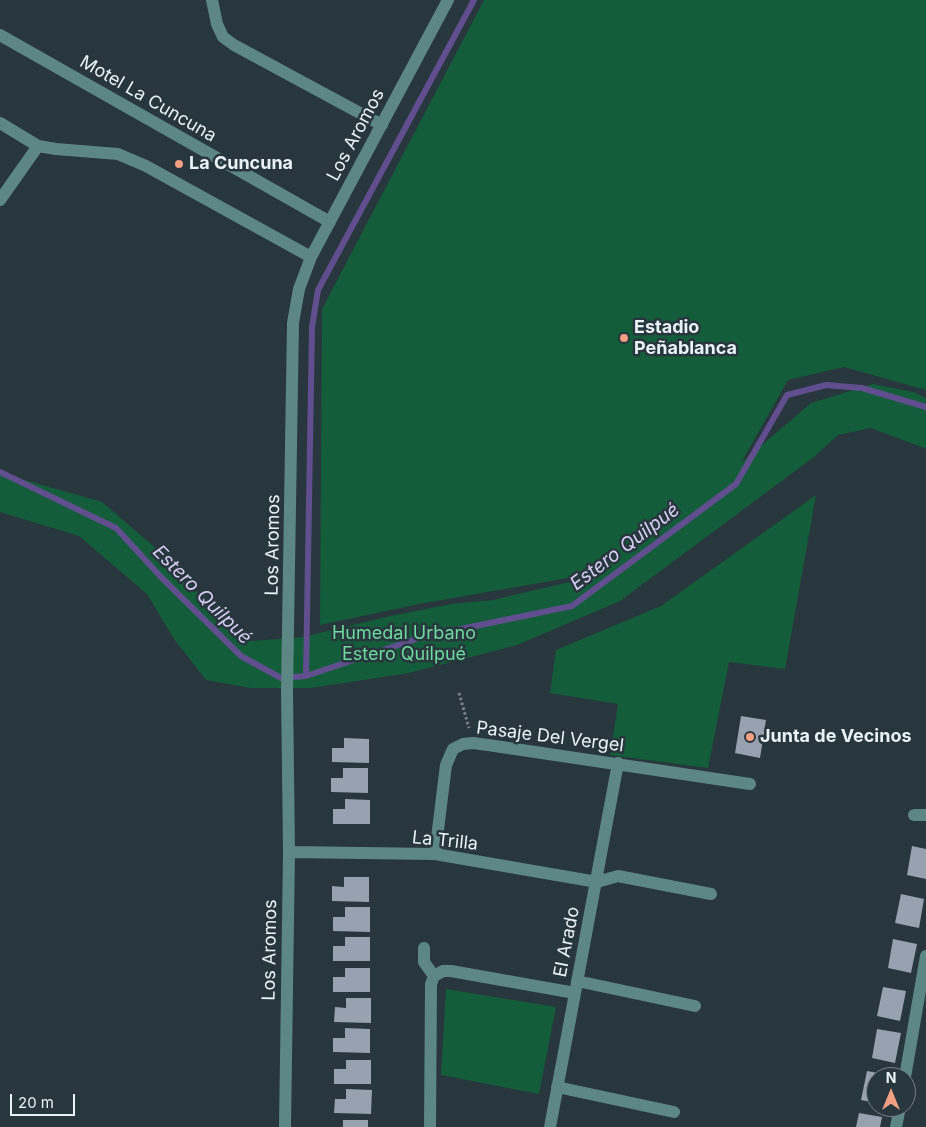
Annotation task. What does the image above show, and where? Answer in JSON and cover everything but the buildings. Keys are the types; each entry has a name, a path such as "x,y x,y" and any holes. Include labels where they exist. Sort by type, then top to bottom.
{"street":[{"path":"212,0 217,24 223,37 234,45 382,125"},
{"name":"Los Aromos","path":"284,1127 289,852 287,690 294,322 299,289 311,257 448,0"},
{"name":"Motel La Cuncuna","path":"0,35 330,222"},
{"path":"0,123 38,146 118,154 146,166 311,257"},
{"path":"0,200 38,146"},
{"name":"Pasaje Del Vergel","path":"435,854 446,765 453,749 463,744 474,743 618,763 750,784"},
{"name":"El Arado","path":"550,1127 618,763"},
{"name":"La Trilla","path":"289,852 435,854 597,882"},
{"path":"597,882 618,876 711,894"},
{"path":"424,948 424,962 434,976"},
{"path":"907,1067 926,956"},
{"path":"430,1127 431,984 434,976 443,971 576,987 695,1006"},
{"path":"557,1087 674,1112"}],"path":[{"path":"459,693 474,743"}],"green space":[{"name":"Estadio Peñablanca","path":"484,0 926,0 926,390 844,367 788,380 741,463 811,403 873,384 913,392 926,398 926,450 871,428 838,435 814,457 620,601 517,645 409,673 311,688 251,688 206,680 174,639 147,594 79,536 0,512 0,473 102,502 179,568 220,623 252,641 303,637 395,615 452,604 493,600 599,575 602,572 419,604 320,625 322,309"},
{"path":"816,495 785,669 729,662 708,768 610,755 618,704 550,693 556,650 661,606"},
{"path":"446,989 556,1007 539,1094 441,1075"}],"waterway":[{"path":"306,676 312,327 318,290 474,0"},
{"name":"Estero Quilpué","path":"0,472 116,528 161,577 241,656 281,678 306,676 422,637 572,606 736,484 787,395 826,385 862,388 926,407"}],"place":[{"name":"La Cuncuna","path":"179,164"},
{"name":"Estadio Peñablanca","path":"624,338"},
{"name":"Junta de Vecinos","path":"750,737"}],"park label":[{"name":"Humedal Urbano Estero Quilpué","path":"404,644"}]}
